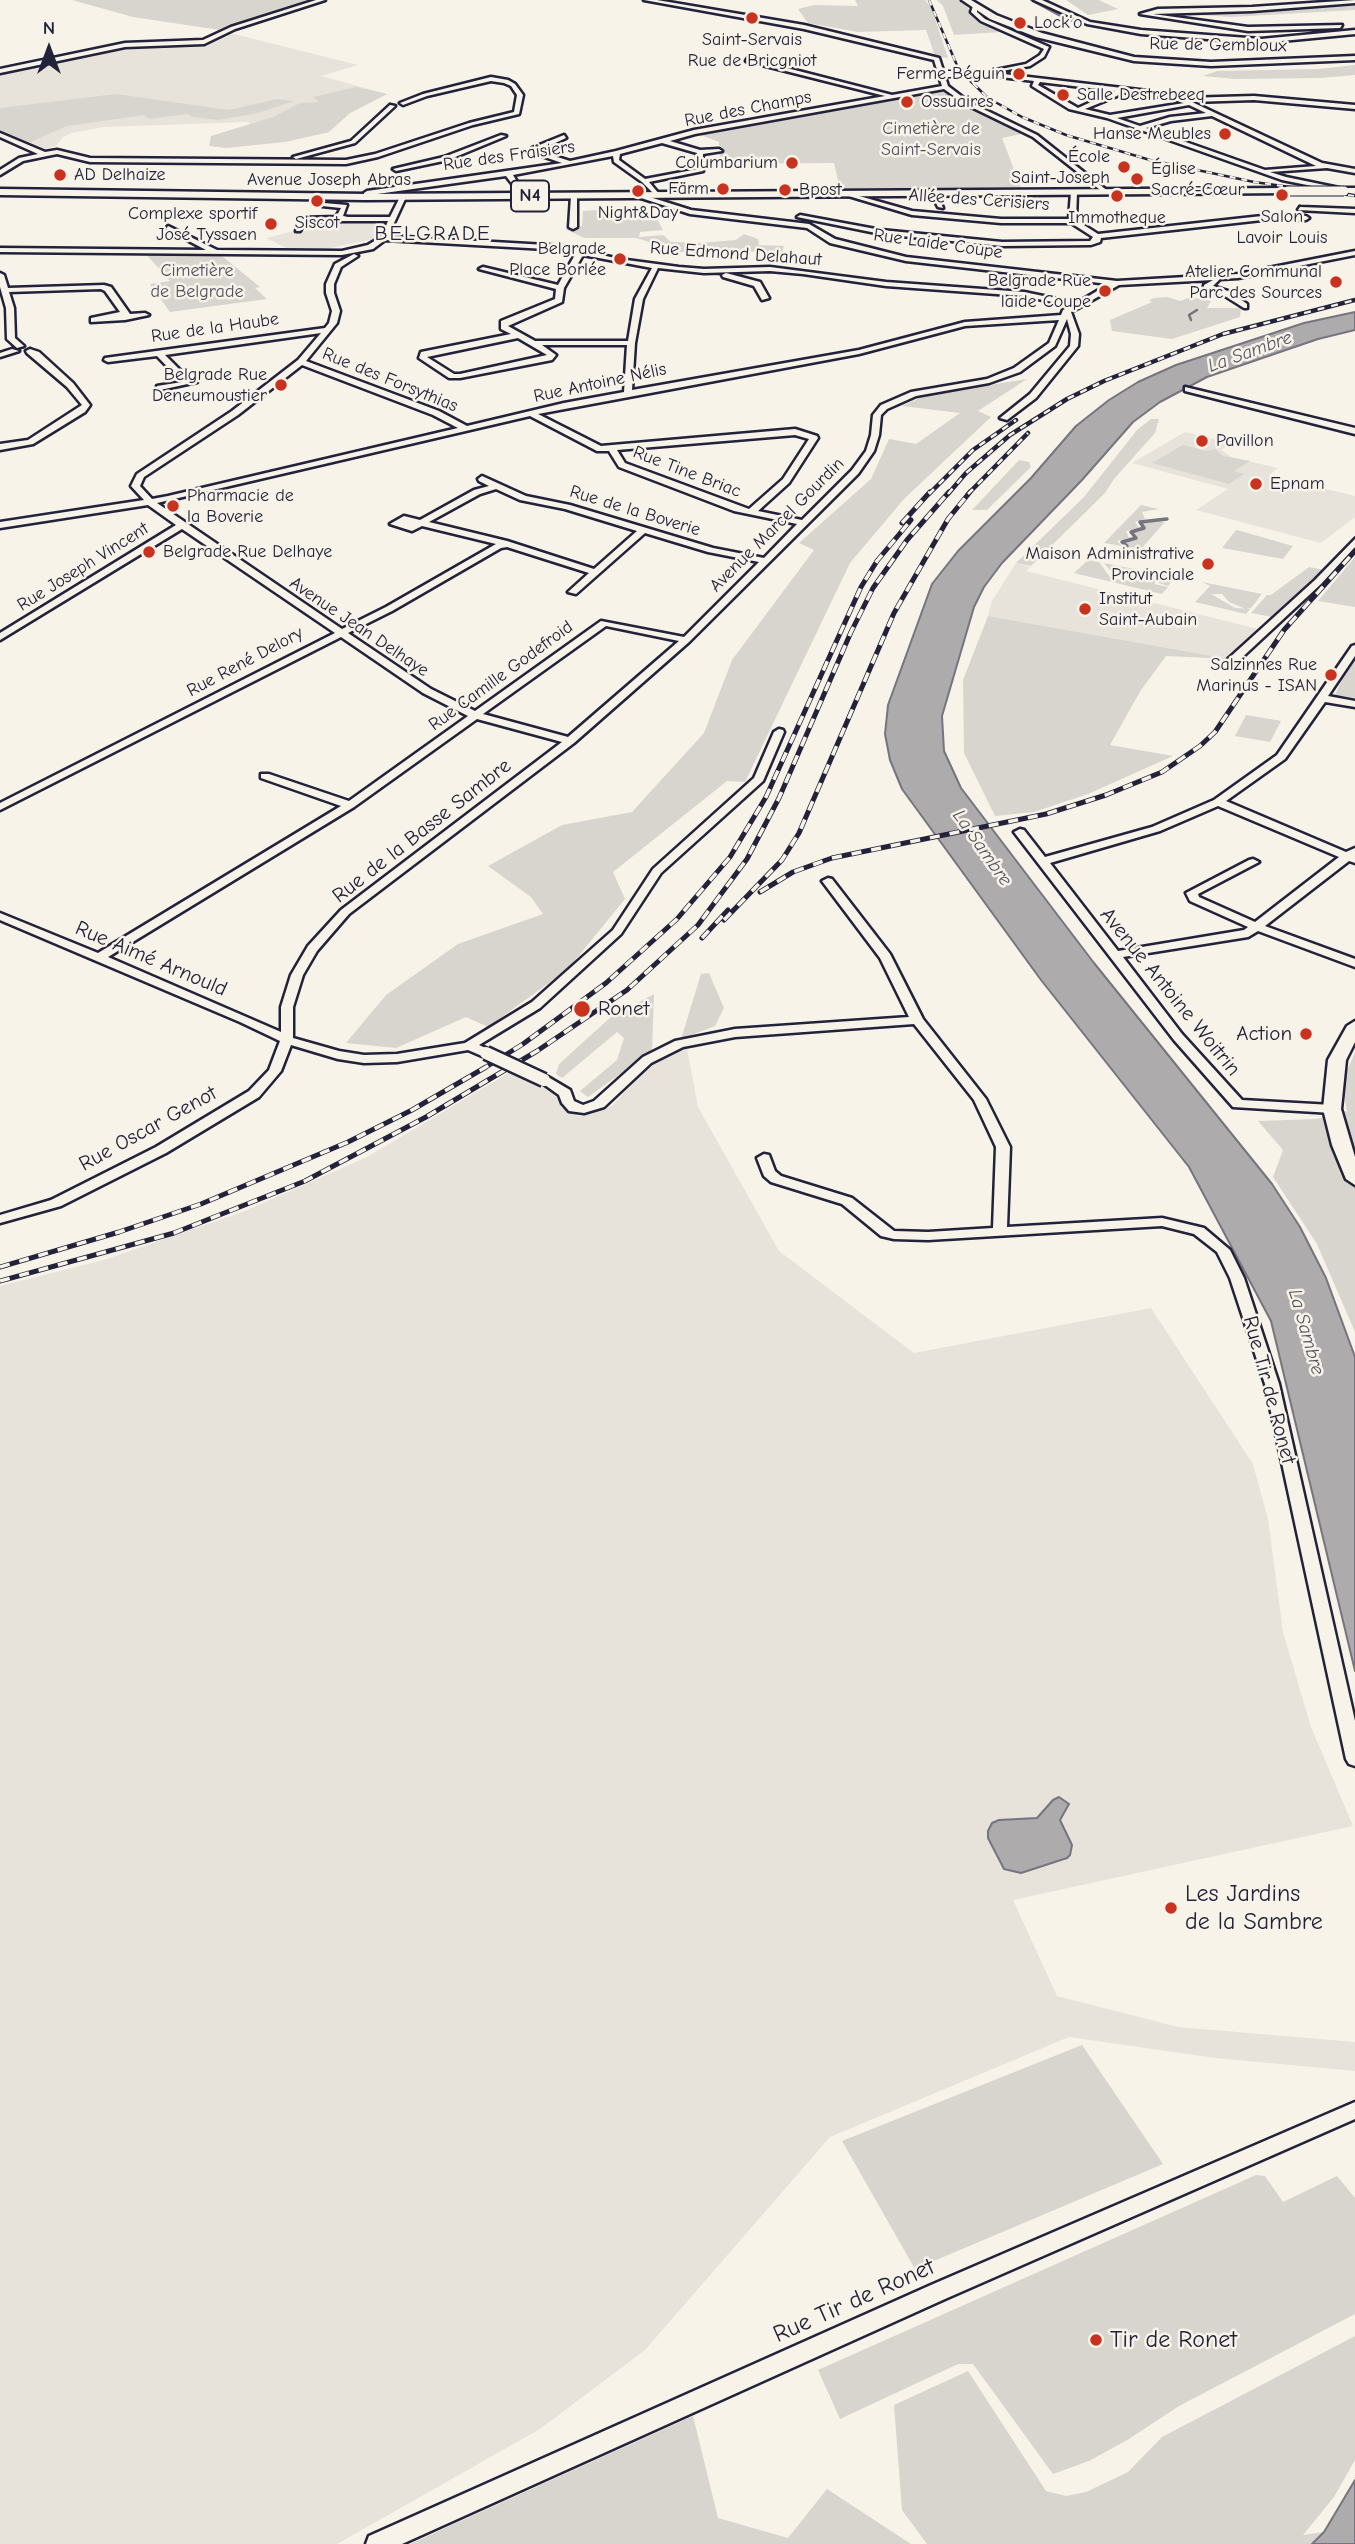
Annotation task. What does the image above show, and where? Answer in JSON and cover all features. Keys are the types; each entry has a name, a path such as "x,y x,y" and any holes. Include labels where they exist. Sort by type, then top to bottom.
{"main road":[{"name":"Rue de Gembloux","path":"966,0 1003,21 1059,41 1153,62 1244,63 1355,58"},
{"name":"N4","path":"657,195 1355,191"},
{"name":"Avenue Joseph Abras","path":"0,192 366,197 657,195"},
{"path":"1355,1026 1337,1060 1332,1109 1341,1145 1355,1179"}],"street":[{"path":"0,71 125,45 204,42 233,28 322,0"},
{"path":"647,0 804,27 937,59 945,75 945,87 967,103 1035,136 1106,192"},
{"path":"1037,0 1089,23 1141,32 1248,41 1355,32"},
{"path":"1305,0 1313,4"},
{"path":"1355,1 1252,9 1154,10 1143,14 1238,29 1355,26"},
{"path":"975,7 974,12 983,20 1047,48 1042,57 1028,65 982,74"},
{"path":"748,60 894,96"},
{"path":"945,75 982,74 1165,95 1213,113 1326,167"},
{"path":"2,168 42,153 63,153 90,160 271,163 328,163 376,156 471,124 517,113 520,95 513,85 498,79 425,95 389,109 353,142 332,150 271,163"},
{"path":"1038,81 1034,85 1079,110 1109,117 1296,182 1344,191"},
{"name":"Rue des Champs","path":"617,153 662,140 945,87"},
{"path":"1079,110 1115,95 1119,90"},
{"path":"1109,117 1187,102 1254,98 1355,107"},
{"path":"1139,128 1170,119 1213,113"},
{"path":"0,135 42,153"},
{"path":"396,169 446,159 503,135"},
{"path":"564,137 535,148 536,152 571,164"},
{"path":"662,140 700,152 719,151"},
{"path":"644,181 701,170 700,152"},
{"path":"617,153 616,161 644,181 657,195"},
{"name":"Rue des Fraisiers","path":"366,197 367,193 571,164 617,153"},
{"path":"376,156 415,185"},
{"path":"1261,171 1326,167 1355,171"},
{"path":"508,173 523,196"},
{"path":"1074,192 1072,221 1097,236 1262,218 1307,218 1288,191"},
{"path":"934,193 941,207"},
{"name":"Allée des Cerisiers","path":"845,194 912,213 1001,222 1072,221"},
{"name":"Rue Laide Coupe","path":"637,195 680,210 711,216 809,226 843,244 906,259 1117,283 1216,278 1279,269 1355,253"},
{"path":"573,227 574,196"},
{"path":"0,250 313,253 339,258 389,239 393,219 403,197"},
{"path":"324,205 345,206 339,217 349,219"},
{"path":"1300,209 1355,211"},
{"path":"711,216 805,217 881,232 1002,244 1091,243 1097,240 1097,236"},
{"path":"298,230 303,219 393,219"},
{"path":"168,228 217,253"},
{"name":"Rue Edmond Delahaut","path":"389,239 581,251 656,266 704,271 770,269 803,272 886,284 1024,294 1076,305"},
{"path":"519,335 424,354 423,358 452,376 460,376 549,358 552,355 533,343 519,335 505,327 505,323 559,300 560,288 581,251"},
{"path":"339,258 358,253"},
{"path":"149,502 135,486 140,476 281,380 301,362 333,323 336,311 330,284 339,258"},
{"path":"628,392 631,343 639,299 656,266"},
{"path":"483,268 560,288"},
{"path":"649,280 704,271 757,284 765,298"},
{"path":"0,275 6,290 11,339 18,349"},
{"path":"1216,278 1217,281 1207,287 1228,294 1244,306"},
{"path":"1064,314 1117,283"},
{"path":"6,290 101,287 108,289 126,315 145,315"},
{"path":"1004,418 1034,396 1074,345 1072,323 1069,314 1064,314"},
{"name":"Rue Antoine Nélis","path":"0,525 149,502 628,392 845,355 965,324 1064,314"},
{"name":"Avenue Marcel Gourdin","path":"570,741 686,640 863,463 875,435 877,415 884,407 914,394 976,384 1009,374 1052,344 1064,314"},
{"name":"Rue de la Haube","path":"108,360 327,330"},
{"path":"533,343 631,343"},
{"path":"0,355 18,349 30,351 54,370 86,404 82,410 30,442 0,447"},
{"path":"159,353 192,382 160,388"},
{"name":"Rue des Forsythias","path":"301,362 436,412 467,429"},
{"path":"1188,389 1355,431"},
{"name":"Rue Tine Briac","path":"531,414 600,449 611,449 622,465 750,513 804,523"},
{"path":"611,449 795,432 814,438 786,481 750,513"},
{"name":"Rue de la Boverie","path":"482,480 523,498 567,507 711,550 766,561"},
{"path":"497,486 477,492 421,523 504,543 595,572"},
{"name":"Avenue Jean Delhaye","path":"149,502 427,691 477,716 570,741"},
{"name":"Rue Joseph Vincent","path":"0,637 141,552 173,529 183,526"},
{"path":"573,592 642,530"},
{"path":"1232,661 1308,592 1355,542"},
{"name":"Rue René Delory","path":"0,807 389,609 504,545"},
{"name":"Rue Camille Godefroid","path":"99,958 350,805 604,623 686,640"},
{"path":"1042,862 1156,829 1218,802 1281,757 1355,648"},
{"path":"1322,698 1355,704"},
{"path":"469,1046 536,1005 617,932 657,871 759,779 779,732"},
{"name":"Rue de la Basse Sambre","path":"287,1040 287,1007 297,975 312,949 345,912 570,741"},
{"path":"265,776 350,805"},
{"path":"1218,802 1353,856"},
{"name":"Avenue Antoine Woitrin","path":"1020,832 1178,1037 1238,1104 1332,1109"},
{"path":"1113,955 1248,933 1353,856"},
{"path":"1253,862 1192,893 1194,899 1257,927 1355,963"},
{"path":"828,881 886,957 917,1020 980,1099 1003,1147 1000,1231"},
{"name":"Rue Aimé Arnould","path":"0,916 287,1040 338,1055 364,1059 397,1058 469,1046"},
{"path":"469,1046 544,1080 565,1093 568,1103 574,1108 584,1109 599,1104 647,1060 679,1044 773,1030 917,1020"},
{"name":"Rue Oscar Genot","path":"0,1219 56,1203 161,1150 254,1094 275,1071 287,1040"},
{"name":"Rue Tir de Ronet","path":"764,1158 769,1173 776,1179 848,1201 887,1233 894,1235 928,1236 1162,1222 1199,1231 1223,1250 1237,1278 1272,1384 1355,1759"},
{"name":"Rue Tir de Ronet","path":"377,2544 950,2286 1355,2110"}],"shaded area":[{"path":"230,33 358,65 321,76 387,94 350,113 329,132 285,142 247,122 103,127 72,133 63,137 56,146 40,150 0,133 0,73 135,44 203,44"},
{"path":"312,220 381,220 374,239 315,251 294,252 266,238 294,231 307,231"},
{"name":"Epnam","path":"1185,432 1231,443 1221,450 1231,457 1278,468 1269,475 1355,496 1355,517 1321,543 1196,510 1228,489 1132,463"},
{"name":"Institut Saint-Aubain","path":"1016,563 1030,567 1026,571 1266,631 1230,659 988,616 992,601"},
{"path":"687,1048 698,1107 779,1251 914,1353 1151,1308 1253,1464 1268,1519 1283,1632 1311,1727 1353,1826 1013,1900 1057,1996 1178,2027 1355,2042 1355,2071 1215,2058 1069,2037 830,2137 645,2350 540,2429 337,2544 0,2544 0,1286 107,1259 245,1211 367,1157 512,1071 555,1090 561,1108 579,1116 612,1106 653,1062"}],"green space":[{"path":"72,0 315,0 220,30 133,17"},
{"path":"855,0 925,0 931,7 948,58 935,56 926,30 858,32 808,23 798,9 814,5 858,6"},
{"path":"937,0 962,0 974,16 1003,32 954,35 943,6"},
{"path":"1066,0 1099,0 1118,9 1088,15"},
{"path":"1355,2 1355,10 1231,17 1182,14"},
{"path":"1355,65 1355,75 1320,78 1235,79 1203,76 1217,71 1318,69"},
{"path":"356,87 387,94 350,113 329,132 285,142 226,148 209,146 211,136 273,117 300,103 319,102 313,97"},
{"name":"Cimetière de Saint-Servais","path":"942,89 984,115 1026,133 1002,138 1021,188 840,189 834,163 720,164 719,142 695,133"},
{"path":"116,94 229,110 277,99 294,101 258,113 218,120 188,114 149,119 144,115 67,126 26,144 0,133 0,108"},
{"path":"613,209 622,215 655,215 663,230 640,232 639,237 663,235 671,242 700,243 736,240 744,234 758,239 759,245 784,246 782,253 717,250 681,252 636,238 584,238 565,229 582,226 583,211"},
{"name":"Cimetière de Belgrade","path":"145,253 222,256 260,287 255,288 267,299 170,312 150,284 170,281"},
{"path":"1167,297 1180,301 1191,297 1211,301 1207,308 1241,308 1240,317 1172,339 1112,331 1110,320 1152,302 1149,300"},
{"path":"1027,379 978,411 991,417 904,499 850,563 745,782 727,781 613,872 625,899 568,969 488,1027 466,1017 396,1048 346,1043 386,995 458,944 543,914 531,897 488,866 562,825 632,812 704,733 732,660 814,550 799,543 871,479 889,439 916,444 960,413 902,406 926,395"},
{"path":"1151,419 1159,419 1155,433 1105,493 1031,566 1016,563 1084,497 1137,430"},
{"path":"1183,445 1206,451 1215,449 1223,456 1250,461 1234,471 1244,474 1229,484 1152,463"},
{"path":"1019,460 1029,462 1031,467 987,510 972,510"},
{"path":"1141,505 1159,509 1142,512 1145,519 1135,522 1139,528 1126,531 1129,538 1117,541 1122,546 1104,543"},
{"path":"1165,522 1141,549 1125,547 1128,546 1123,542 1137,538 1133,532 1145,528 1141,523"},
{"path":"1236,530 1293,546 1283,559 1222,548"},
{"path":"1355,557 1355,607 1318,601"},
{"path":"1088,560 1099,562 1110,577 1124,581 1159,578 1154,584 1168,587 1162,594 1074,573"},
{"path":"1104,563 1184,579 1174,579 1168,586 1159,583 1161,576 1138,578 1114,575"},
{"path":"1309,567 1325,570 1278,618 1251,613 1267,595 1271,595"},
{"path":"1202,582 1262,594 1251,608 1247,609 1250,609 1246,614 1195,602 1210,586","holes":["1211,594 1222,594 1229,602 1245,609 1235,608"]},
{"path":"988,616 1230,659 1166,656 1141,690 1110,745 1173,756 1088,794 1034,812 995,816 964,753 963,680"},
{"path":"1355,658 1355,698 1335,695 1348,667"},
{"path":"1246,715 1281,721 1270,742 1235,736"},
{"path":"709,973 724,1008 715,1026 681,1039 701,974"},
{"path":"654,994 652,1051 588,1097 580,1091 617,1060 624,1038 617,1032 562,1078 556,1074 559,1064 612,1016"},
{"path":"1355,1052 1355,1332 1317,1244 1273,1177 1283,1150 1258,1121 1316,1119 1347,1111 1342,1083"},
{"path":"1082,2045 1163,2164 915,2269 842,2141"},
{"name":"Tir de Ronet","path":"1256,2175 1265,2176 1283,2202 1337,2176 1355,2198 1355,2314 1179,2406 1089,2461 1053,2474 973,2364 958,2364 840,2419 818,2370"},
{"path":"1355,2336 1355,2460 1334,2497 1303,2535 1324,2532 1312,2544 927,2544 902,2510 894,2405 968,2371 1046,2491 1066,2496 1086,2492 1128,2472 1162,2437"},
{"path":"693,2416 718,2518 788,2538 827,2489 911,2544 410,2544"}],"water":[{"name":"La Sambre","path":"1355,312 1355,330 1318,339 1207,377 1160,402 1133,422 1082,480 1002,563 984,587 974,607 942,716 944,751 961,788 1094,963 1272,1184 1300,1227 1326,1278 1355,1357 1355,1671 1271,1321 1189,1167 1041,980 902,789 890,760 885,734 888,705 932,584 958,551 1031,478 1076,426 1109,400 1138,382 1176,365 1304,323"},
{"path":"1059,1797 1069,1804 1060,1820 1072,1845 1070,1855 1021,1873 1004,1869 988,1838 992,1823 999,1820 1037,1818"},
{"path":"1355,2480 1355,2544 1312,2544 1324,2532"}],"waterway":[{"path":"1031,0 1068,20 1164,39"},
{"path":"1268,43 1355,35"},
{"path":"1191,320 1189,315 1197,310"},
{"path":"1127,546 1122,542 1136,538 1131,532 1144,528 1140,522 1167,519"},
{"path":"1117,555 1113,552 1123,550"}],"railway":[{"path":"929,0 959,70 988,98 1022,117 1066,135 1150,160 1254,182 1355,196"},
{"path":"948,494 966,473 1010,435 1067,399 1104,381 1223,334 1355,300"},
{"path":"929,494 973,450 1016,420"},
{"path":"968,494 1028,433"},
{"path":"902,523 930,492"},
{"path":"0,1281 174,1233 305,1181 426,1117 537,1051 627,990 698,925 747,859 779,798 851,632 873,588 907,540 949,492"},
{"path":"724,920 782,860 799,833 894,613 948,519 970,492"},
{"path":"0,1267 119,1232 201,1204 348,1142 412,1110 486,1067 523,1044 606,983 677,919 730,857 766,797 861,587 877,561 911,520"},
{"path":"760,892 793,872 832,858 1046,814 1106,795 1162,772 1200,746 1215,732 1284,630 1355,551"},
{"path":"702,938 728,910"}],"place":[{"name":"Saint-Servais Rue de Bricgniot","path":"752,18"},
{"name":"Lock’o","path":"1020,23"},
{"name":"Ferme Béguin","path":"1019,74"},
{"name":"Salle Destrebeeq","path":"1063,95"},
{"name":"Ossuaires","path":"907,102"},
{"name":"Hanse Meubles","path":"1225,134"},
{"name":"Columbarium","path":"792,163"},
{"name":"École Saint-Joseph","path":"1124,167"},
{"name":"AD Delhaize","path":"60,175"},
{"name":"Église Sacré-Cœur","path":"1137,179"},
{"name":"Färm","path":"723,189"},
{"name":"Bpost","path":"785,190"},
{"name":"Night&Day","path":"638,191"},
{"name":"Salon Lavoir Louis","path":"1282,195"},
{"name":"Immotheque","path":"1117,196"},
{"name":"Siscot","path":"317,201"},
{"name":"Complexe sportif José Tyssaen","path":"271,224"},
{"name":"Belgrade Place Borlée","path":"620,259"},
{"name":"Atelier Communal Parc des Sources","path":"1336,282"},
{"name":"Belgrade Rue laide Coupe","path":"1105,291"},
{"name":"Belgrade Rue Deneumoustier","path":"281,385"},
{"name":"Pavillon","path":"1202,441"},
{"name":"Epnam","path":"1256,484"},
{"name":"Pharmacie de la Boverie","path":"173,506"},
{"name":"Belgrade Rue Delhaye","path":"149,552"},
{"name":"Maison Administrative Provinciale","path":"1208,564"},
{"name":"Institut Saint-Aubain","path":"1085,609"},
{"name":"Salzinnes Rue Marinus - ISAN","path":"1331,675"},
{"name":"Ronet","path":"582,1009"},
{"name":"Action","path":"1306,1034"},
{"name":"Les Jardins de la Sambre","path":"1171,1908"},
{"name":"Tir de Ronet","path":"1096,2340"}],"district":[{"name":"BELGRADE","path":"433,234"}]}
